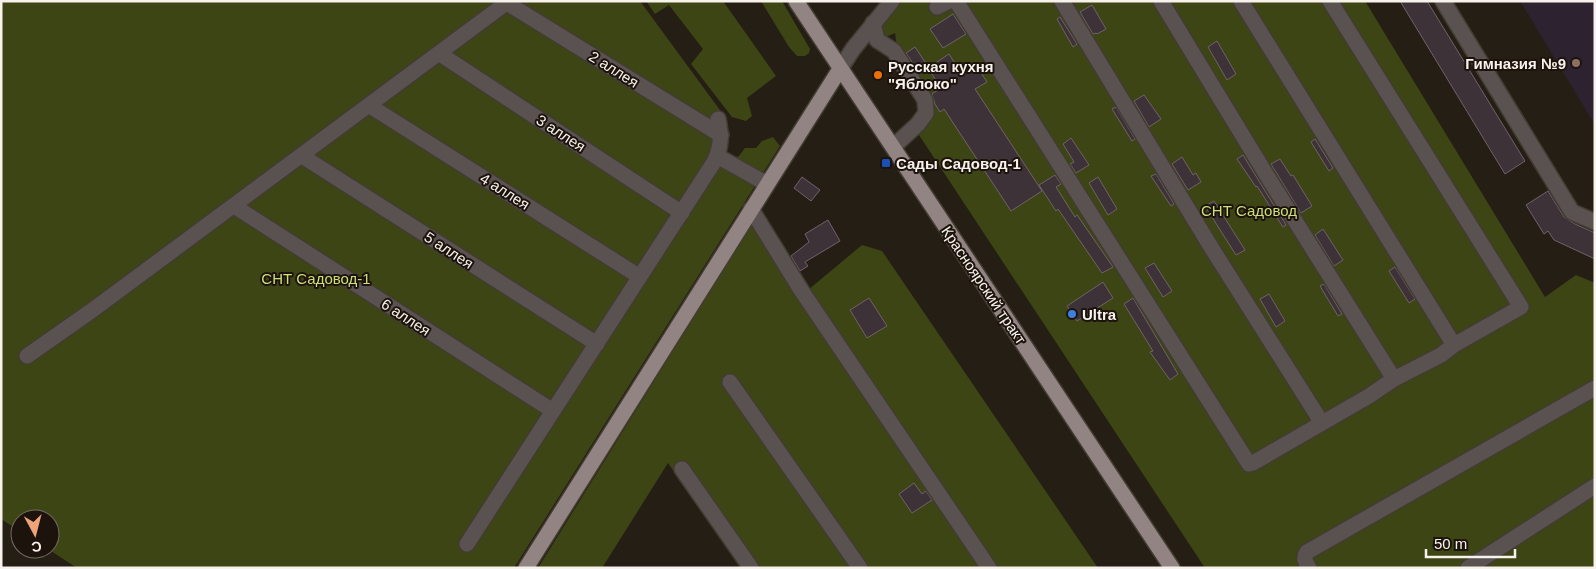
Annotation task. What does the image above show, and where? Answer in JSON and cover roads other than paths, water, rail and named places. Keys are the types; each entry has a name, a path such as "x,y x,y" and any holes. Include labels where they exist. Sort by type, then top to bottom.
{"main road":[{"name":"Красноярский тракт","path":"796,1 1172,568"},
{"path":"526,568 840,69"}],"street":[{"path":"840,69 853,49 892,1"},
{"path":"956,1 1249,464 1369,396 1394,379 1441,355 1454,345 1521,307 1330,1"},
{"path":"1062,1 1206,238 1317,415 1320,424"},
{"path":"1161,1 1269,180 1394,379"},
{"path":"1241,1 1454,345"},
{"path":"1443,1 1572,212 1595,222"},
{"path":"27,356 370,106 508,2"},
{"name":"2 аллея","path":"508,2 721,135"},
{"path":"873,24 877,40 894,51 925,100 926,114 918,124 892,147"},
{"name":"3 аллея","path":"440,54 682,212"},
{"name":"4 аллея","path":"370,106 640,277"},
{"path":"467,544 717,156 720,150 721,135 718,118"},
{"name":"5 аллея","path":"302,156 597,344"},
{"path":"717,156 767,184"},
{"name":"6 аллея","path":"234,206 553,411"},
{"path":"751,209 800,290 989,568"},
{"path":"730,382 860,568"},
{"path":"1309,568 1304,560 1307,552 1595,388"},
{"path":"682,469 751,568"},
{"path":"1468,568 1595,486"}],"place":[{"name":"Гимназия №9","path":"1576,63"},
{"name":"Русская кухня \"Яблоко\"","path":"878,75"},
{"name":"Сады Садовод-1","path":"886,163"},
{"name":"Ultra","path":"1072,314"}],"park label":[{"name":"СНТ Садовод","path":"1249,210"},
{"name":"СНТ Садовод-1","path":"316,278"}]}
